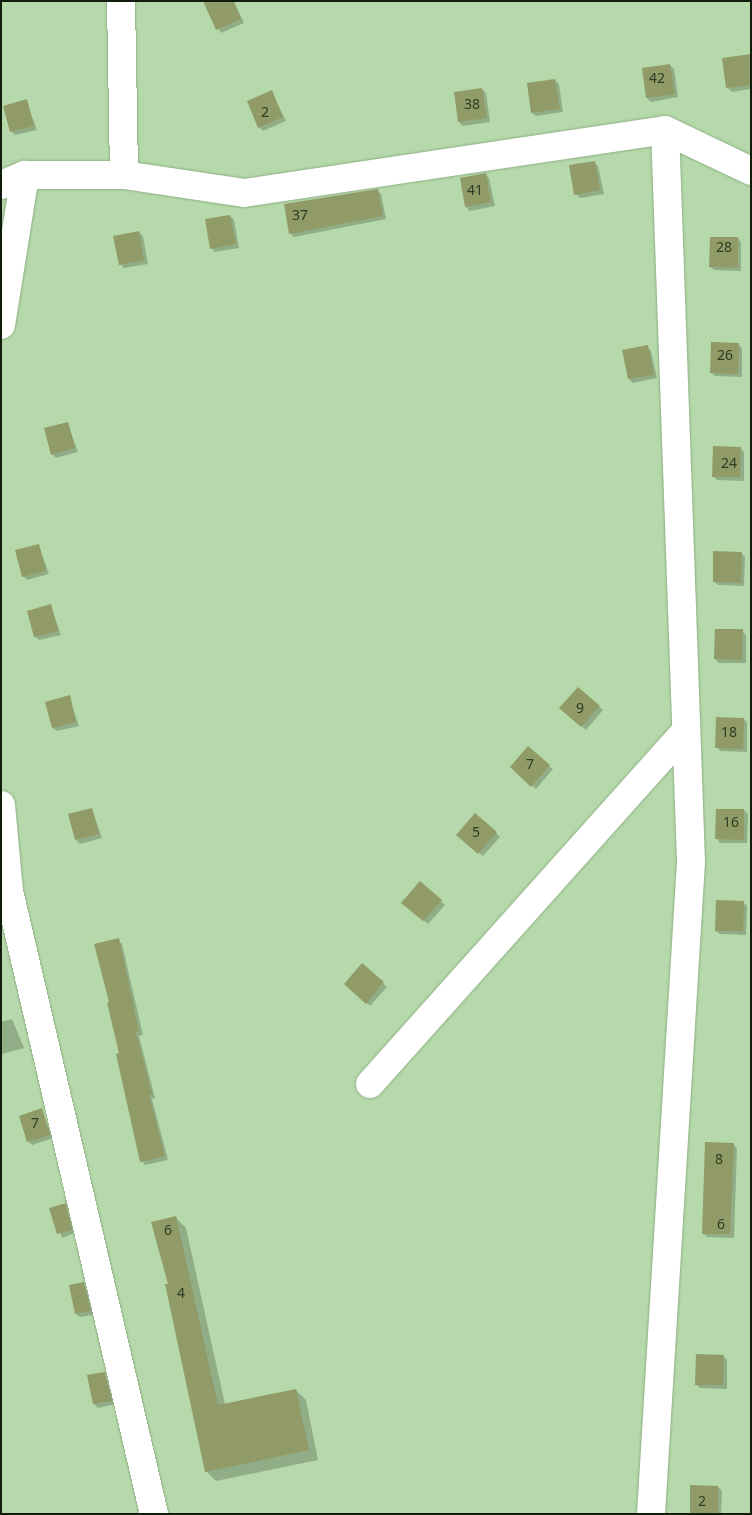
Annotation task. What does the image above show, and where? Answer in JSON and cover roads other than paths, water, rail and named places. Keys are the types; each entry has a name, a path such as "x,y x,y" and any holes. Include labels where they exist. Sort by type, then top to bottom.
{"street":[{"path":"121,1 124,175"},
{"path":"652,1514 691,862 666,130"},
{"path":"1,325 13,180 124,175 244,193 666,130 751,171"},
{"path":"370,1084 686,732"},
{"path":"1,805 9,891 154,1514"}]}
